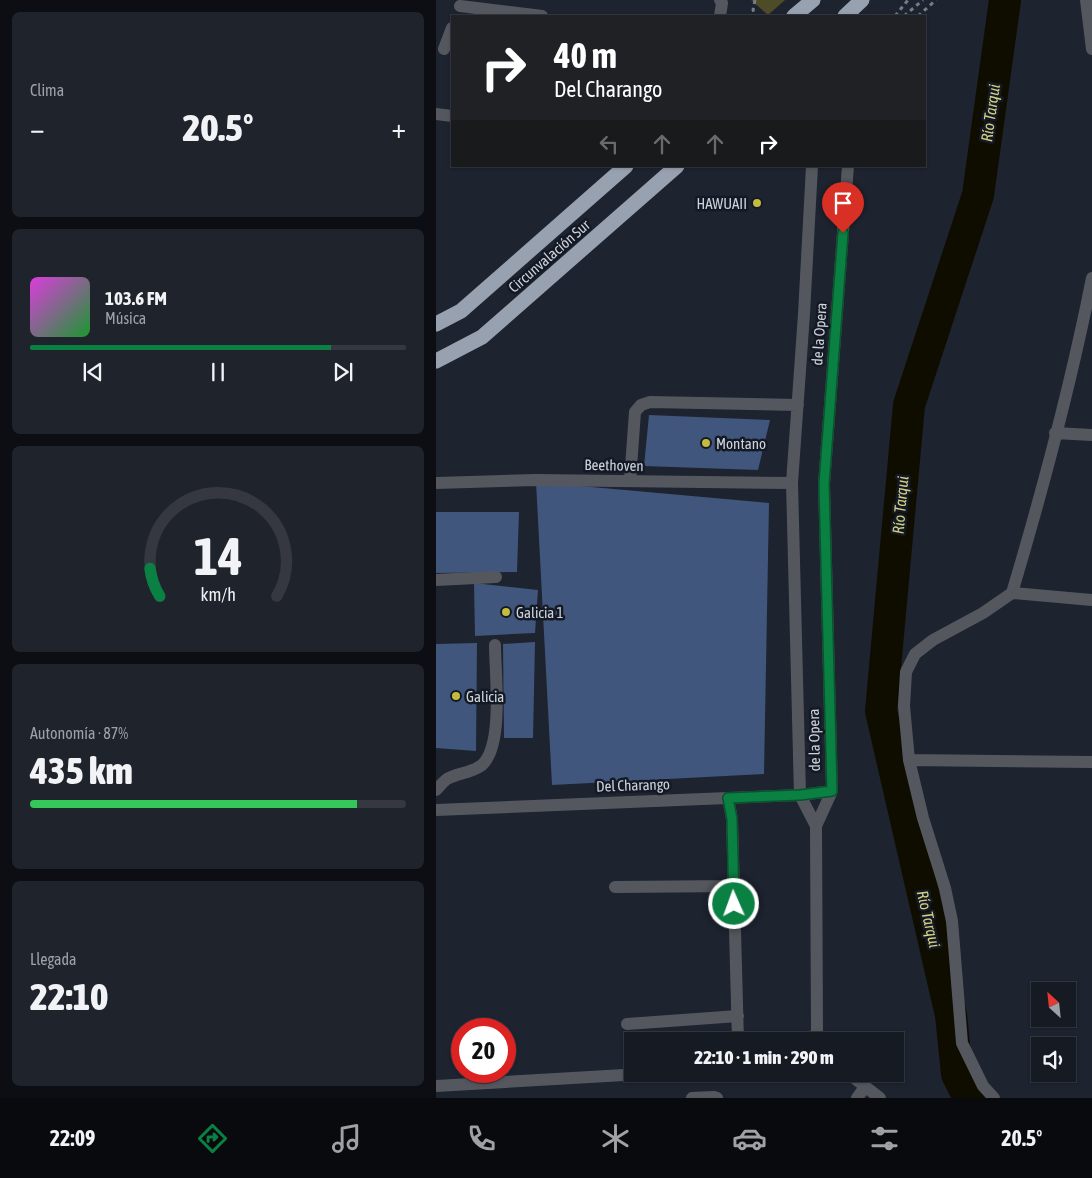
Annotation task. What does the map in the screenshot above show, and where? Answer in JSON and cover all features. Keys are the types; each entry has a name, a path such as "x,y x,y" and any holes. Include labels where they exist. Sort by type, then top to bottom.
{"highway":[{"path":"795,15 813,0"},
{"path":"846,15 859,7"},
{"name":"Circunvalación Sur","path":"436,324 461,311 625,167"},
{"name":"Circunvalación Sur","path":"436,362 482,337 676,167"}],"street":[{"path":"720,0 722,3 720,15"},
{"path":"1086,0 1092,48"},
{"path":"460,7 533,15"},
{"path":"444,49 451,31"},
{"path":"436,114 451,116"},
{"name":"de la Opera","path":"812,167 792,483 800,795 816,826"},
{"name":"de la Opera","path":"816,826 832,791 824,484 848,167"},
{"path":"994,1098 983,1086 962,1043 952,921 945,888 923,818 909,760 904,706 906,672 915,654 933,640 983,614 1012,593 1055,433 1086,339 1092,278"},
{"path":"630,481 635,412 641,405 650,402 798,405"},
{"path":"1055,433 1092,436"},
{"name":"Beethoven","path":"436,483 535,480 792,483"},
{"path":"436,580 496,577"},
{"path":"1012,593 1092,600"},
{"path":"436,790 442,778 466,773 482,764 493,746 496,730 495,645"},
{"path":"909,760 1092,762"},
{"name":"Del Charango","path":"436,810 800,795 832,791"},
{"path":"728,798 732,819 738,1032"},
{"path":"816,826 816,1032"},
{"path":"615,887 734,886"},
{"path":"627,1024 738,1016"},
{"path":"436,1086 624,1075"},
{"path":"859,1082 880,1098"},
{"path":"857,1098 865,1087"},
{"path":"692,1098 717,1098"}],"path":[{"path":"755,0 753,10 756,15"},
{"path":"896,15 908,0"},
{"path":"905,15 923,0"},
{"path":"919,15 936,0"}],"shaded area":[{"path":"751,0 785,0 768,15"}],"building":[{"name":"Montano","path":"649,415 770,420 758,470 644,466"},
{"path":"536,482 769,503 764,774 552,785"},
{"path":"436,512 519,512 517,572 436,573"},
{"name":"Galicia 1","path":"474,583 538,590 535,633 475,636"},
{"path":"535,642 533,738 504,738 503,644"},
{"name":"Galicia","path":"477,643 476,751 436,748 436,644"}],"waterway":[{"name":"Río Tarqui","path":"969,1098 957,1074 951,1015 881,711 909,405 978,195 1005,0"}],"place":[{"name":"HAWUAII","path":"757,203"},
{"name":"Montano","path":"706,443"},
{"name":"Galicia 1","path":"506,612"},
{"name":"Galicia","path":"456,696"}],"route":[{"path":"734,904 732,819 728,798 800,795 832,791 824,484 843,233"}]}
